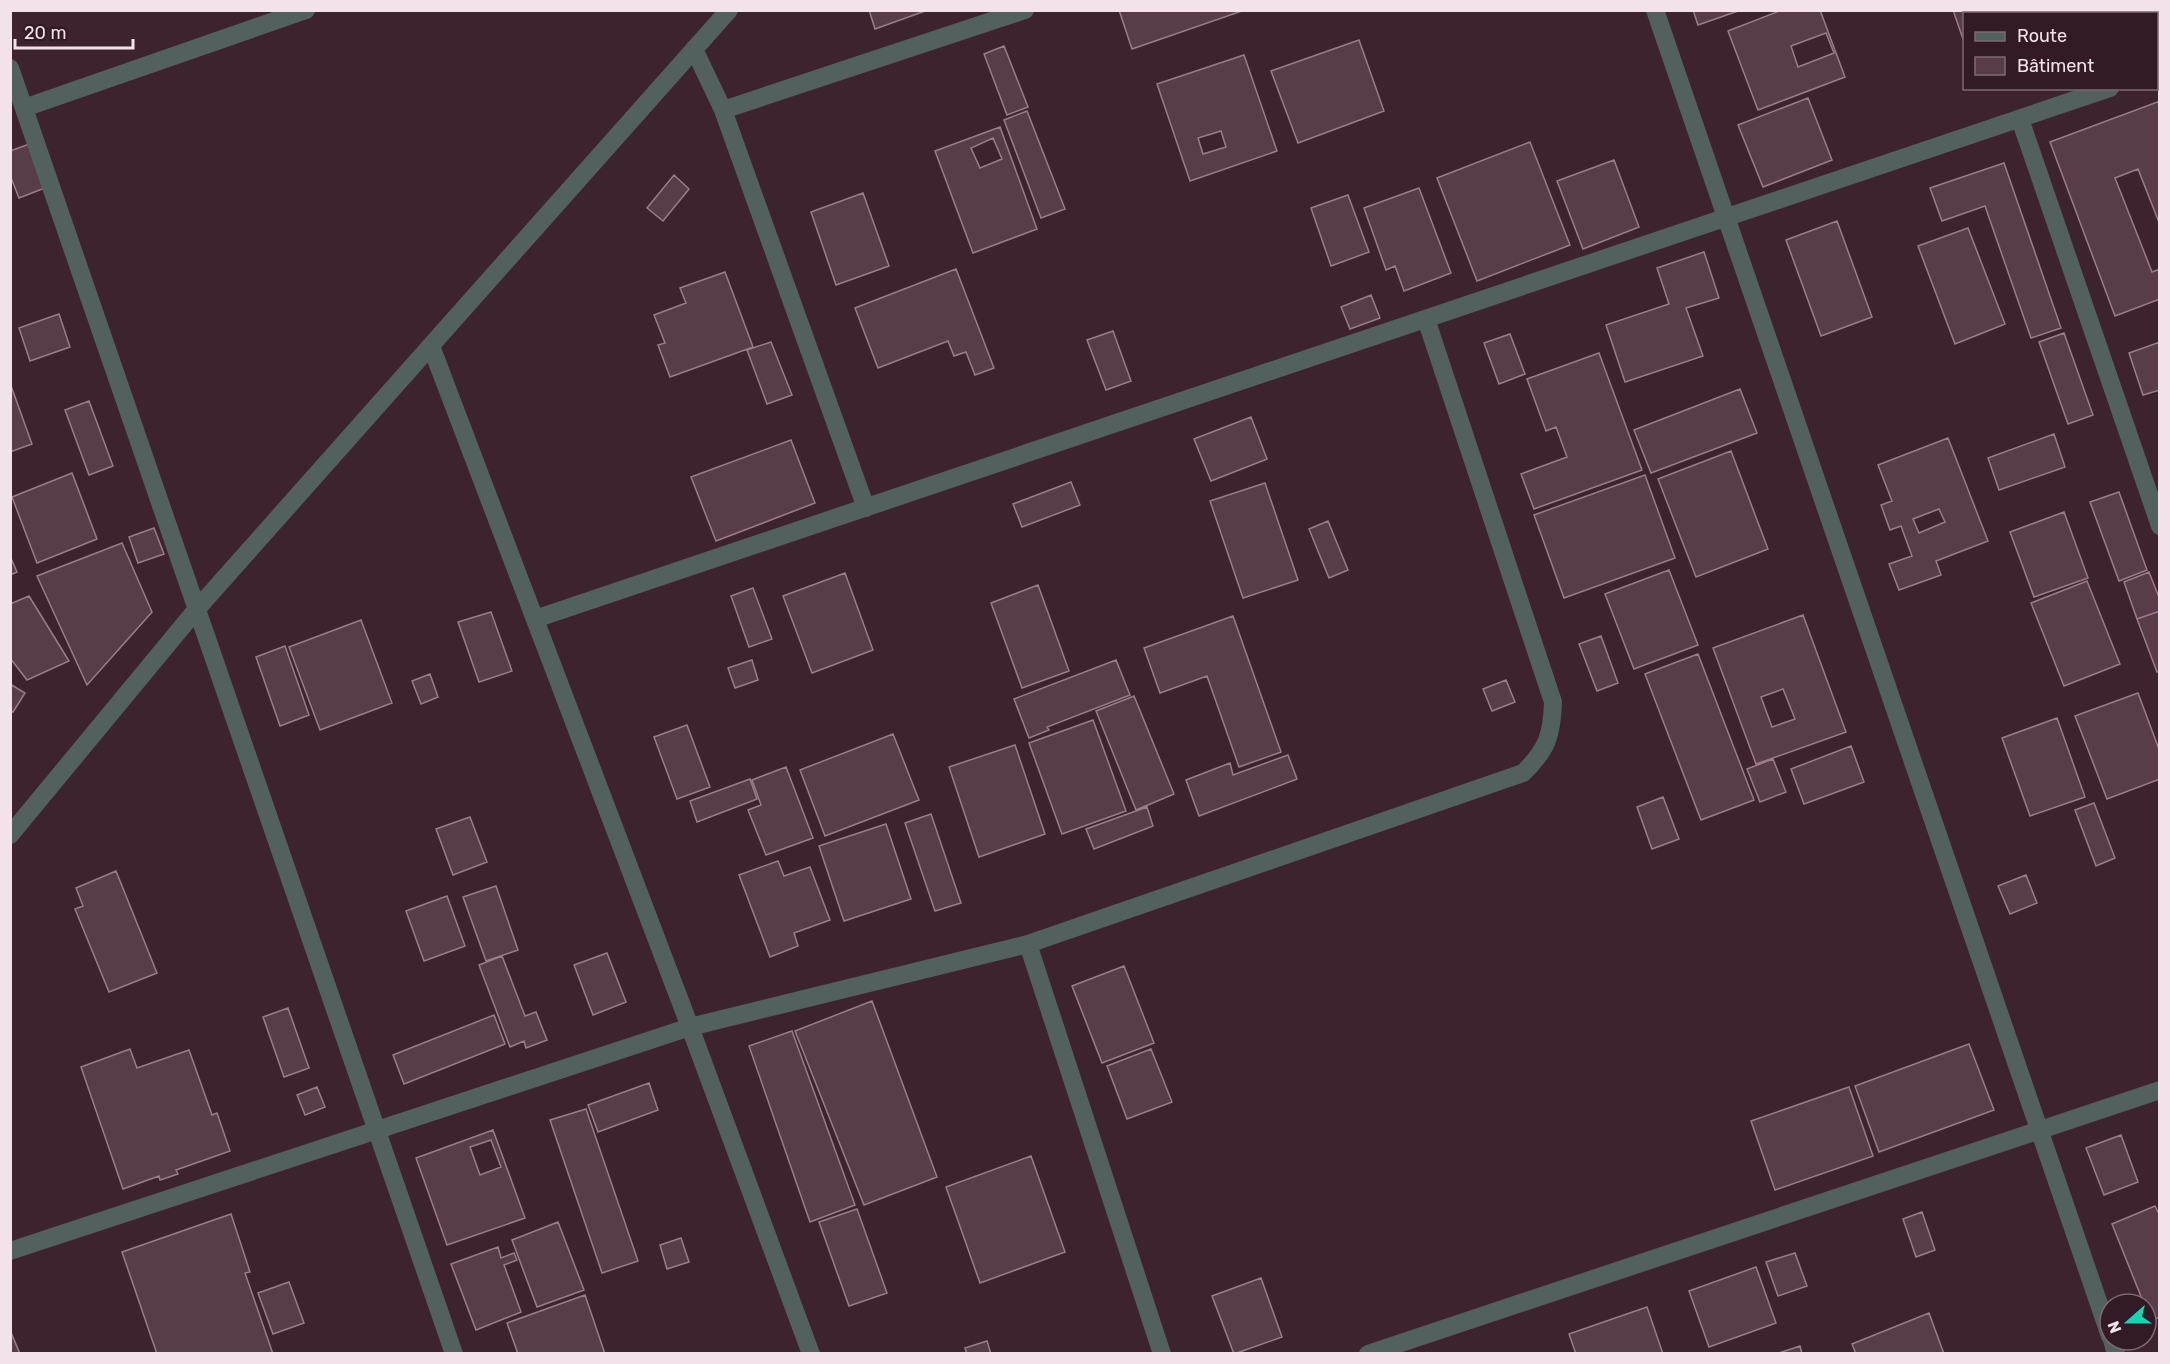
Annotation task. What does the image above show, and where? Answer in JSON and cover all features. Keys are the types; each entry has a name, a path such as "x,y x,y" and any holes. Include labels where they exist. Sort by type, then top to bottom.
{"street":[{"path":"24,108 306,10"},
{"path":"10,835 196,610 729,10"},
{"path":"723,110 1025,10"},
{"path":"1655,10 2098,1300"},
{"path":"694,49 723,110 866,508"},
{"path":"10,68 454,1353"},
{"path":"535,619 2104,90"},
{"path":"2020,119 2160,526"},
{"path":"10,1251 690,1027 1028,944 1523,773 1539,758 1548,740 1553,702 1426,319"},
{"path":"431,346 690,1027 811,1353"},
{"path":"1028,944 1162,1353"},
{"path":"1368,1353 2160,1090"}],"building":[{"path":"869,10 928,10 875,29"},
{"path":"1119,10 1242,10 1242,11 1132,49"},
{"path":"1693,10 1741,10 1698,25"},
{"path":"1782,10 1820,10 1845,77 1758,110 1728,31","holes":["1826,33 1834,53 1798,67 1791,46"]},
{"path":"1953,10 1980,10 1980,12 1963,12 1963,39"},
{"path":"1995,10 2073,10 2074,12 1996,12"},
{"path":"1359,40 1384,111 1298,143 1271,71"},
{"path":"1004,46 1028,107 1007,115 984,54"},
{"path":"1244,55 1277,151 1190,181 1157,84","holes":["1221,131 1226,147 1203,154 1198,138"]},
{"path":"1808,98 1832,160 1763,187 1738,125"},
{"path":"2160,101 2160,225 2138,169 2115,178 2152,272 2160,269 2160,299 2115,316 2050,142"},
{"path":"1027,111 1065,209 1041,218 1004,120"},
{"path":"1000,127 1037,229 973,253 935,151","holes":["993,138 1002,159 980,168 971,148"]},
{"path":"35,142 50,186 19,198 10,175 10,151"},
{"path":"1530,142 1570,245 1477,281 1437,178"},
{"path":"1614,160 1639,227 1583,249 1557,181"},
{"path":"2004,163 2061,328 2031,338 1985,206 1942,221 1930,188"},
{"path":"674,175 689,189 663,221 647,208"},
{"path":"1419,188 1451,273 1404,291 1395,266 1386,270 1364,208"},
{"path":"863,193 889,266 836,285 811,212"},
{"path":"1348,195 1369,252 1331,266 1311,208"},
{"path":"1837,221 1872,317 1821,336 1786,240"},
{"path":"1968,228 2005,324 1955,344 1918,246"},
{"path":"1704,252 1719,298 1686,308 1703,356 1625,382 1606,325 1669,304 1657,268"},
{"path":"956,269 994,368 975,375 966,352 954,356 948,341 878,368 855,308"},
{"path":"725,272 753,347 670,377 658,345 665,343 654,315 686,303 680,288"},
{"path":"1371,295 1380,318 1350,329 1341,307"},
{"path":"59,314 70,347 30,361 19,328"},
{"path":"1113,331 1131,381 1106,390 1087,340"},
{"path":"2064,333 2093,415 2068,424 2039,342"},
{"path":"1510,334 1525,374 1499,384 1484,343"},
{"path":"771,342 792,395 767,404 747,350"},
{"path":"2160,342 2160,390 2143,395 2129,353"},
{"path":"1599,353 1642,470 1534,509 1521,474 1567,457 1556,427 1546,431 1527,379"},
{"path":"10,383 32,444 10,452"},
{"path":"1740,389 1757,433 1651,473 1634,430"},
{"path":"89,401 113,466 89,475 65,410"},
{"path":"1251,417 1267,459 1211,481 1194,439"},
{"path":"2054,434 2065,467 1999,490 1988,458"},
{"path":"1948,438 1988,541 1936,561 1941,575 1899,590 1889,564 1912,556 1901,526 1890,530 1881,505 1892,501 1878,465","holes":["1939,509 1945,522 1919,533 1913,519"]},
{"path":"791,440 815,503 716,541 691,477"},
{"path":"1731,451 1768,549 1696,577 1658,479"},
{"path":"72,473 97,539 37,563 12,497"},
{"path":"1645,475 1675,558 1564,598 1534,515"},
{"path":"1071,482 1080,505 1022,527 1013,504"},
{"path":"1265,483 1298,580 1243,598 1210,501"},
{"path":"2119,492 2147,570 2119,581 2090,502"},
{"path":"2064,512 2088,578 2034,597 2010,532"},
{"path":"1328,521 1348,570 1329,578 1309,529"},
{"path":"154,528 164,554 138,563 129,537"},
{"path":"122,543 152,612 87,685 37,576"},
{"path":"10,556 17,572 10,575"},
{"path":"1669,570 1698,645 1634,669 1605,594"},
{"path":"2149,572 2160,600 2160,611 2137,619 2124,582"},
{"path":"845,573 873,650 812,673 783,596"},
{"path":"2087,581 2120,664 2064,686 2031,603"},
{"path":"1038,585 1069,671 1022,688 991,603"},
{"path":"753,588 772,639 749,647 731,596"},
{"path":"29,596 69,661 27,680 10,658 10,604"},
{"path":"2160,611 2160,671 2157,672 2137,619"},
{"path":"491,612 512,671 479,682 458,622"},
{"path":"1803,615 1846,732 1756,764 1713,648","holes":["1783,689 1795,719 1772,727 1761,697"]},
{"path":"1233,616 1281,752 1239,767 1207,676 1160,693 1144,648"},
{"path":"361,620 392,703 320,730 289,647"},
{"path":"1601,636 1618,683 1597,691 1579,644"},
{"path":"285,646 309,715 280,726 256,657"},
{"path":"1698,654 1754,800 1701,820 1645,674"},
{"path":"752,660 758,680 735,688 728,668"},
{"path":"1116,660 1130,695 1047,727 1049,730 1029,738 1014,699"},
{"path":"430,674 438,697 421,704 412,681"},
{"path":"1506,680 1515,702 1492,711 1483,689"},
{"path":"10,684 25,693 13,712 10,711"},
{"path":"2138,693 2160,752 2160,779 2107,799 2075,716"},
{"path":"1134,696 1174,794 1136,810 1096,711"},
{"path":"2057,718 2085,797 2030,816 2002,738"},
{"path":"1093,720 1126,811 1062,834 1029,743"},
{"path":"687,725 710,787 677,799 654,737"},
{"path":"893,734 919,800 825,836 800,770"},
{"path":"1015,745 1045,834 979,857 949,767"},
{"path":"1851,746 1864,782 1804,804 1791,769"},
{"path":"1288,755 1297,779 1199,816 1186,780 1230,763 1233,775"},
{"path":"1773,759 1786,792 1760,802 1747,769"},
{"path":"786,767 813,838 766,855 748,810 761,805 752,780"},
{"path":"750,779 757,799 697,822 690,801"},
{"path":"1663,797 1679,839 1652,849 1637,807"},
{"path":"2094,803 2115,858 2096,866 2075,810"},
{"path":"1147,807 1153,826 1094,849 1086,829"},
{"path":"931,814 961,903 935,911 905,823"},
{"path":"470,817 487,862 453,875 436,829"},
{"path":"886,824 911,899 844,921 819,846"},
{"path":"778,861 784,876 810,867 830,920 794,933 798,946 770,957 739,875"},
{"path":"116,871 157,973 109,992 75,909 83,906 76,888"},
{"path":"2026,875 2037,903 2010,914 1998,886"},
{"path":"496,886 518,950 486,961 463,897"},
{"path":"447,896 465,946 424,961 406,911"},
{"path":"607,953 626,1002 593,1015 574,965"},
{"path":"502,956 525,1016 536,1012 547,1040 526,1048 524,1041 510,1047 479,965"},
{"path":"1124,966 1154,1043 1102,1063 1072,986"},
{"path":"872,1001 937,1177 864,1205 795,1031"},
{"path":"288,1008 309,1068 284,1077 263,1017"},
{"path":"494,1015 505,1044 404,1084 393,1055"},
{"path":"792,1031 855,1205 810,1222 749,1046"},
{"path":"1969,1044 1994,1110 1879,1152 1855,1086"},
{"path":"130,1049 137,1068 189,1050 212,1115 217,1113 230,1151 176,1170 178,1174 160,1180 159,1176 123,1189 81,1067"},
{"path":"1151,1049 1172,1102 1127,1119 1107,1066"},
{"path":"649,1083 658,1110 598,1132 588,1105"},
{"path":"317,1087 325,1107 305,1115 297,1095"},
{"path":"1849,1087 1873,1156 1775,1190 1751,1121"},
{"path":"586,1109 638,1261 602,1273 550,1120"},
{"path":"493,1130 525,1218 447,1245 416,1158","holes":["491,1140 501,1167 480,1175 470,1147"]},
{"path":"2121,1135 2138,1182 2104,1195 2086,1148"},
{"path":"1031,1156 1065,1252 980,1283 946,1187"},
{"path":"2155,1206 2160,1216 2160,1317 2158,1318 2158,1292 2139,1292 2112,1224"},
{"path":"857,1209 887,1293 849,1306 819,1222"},
{"path":"1922,1212 1935,1250 1916,1257 1903,1219"},
{"path":"231,1214 250,1272 245,1273 273,1354 157,1354 122,1252"},
{"path":"558,1222 584,1290 537,1307 512,1240"},
{"path":"681,1238 689,1262 667,1269 660,1245"},
{"path":"498,1247 501,1258 514,1253 517,1260 504,1265 521,1312 476,1330 451,1264"},
{"path":"1795,1253 1807,1286 1778,1296 1766,1262"},
{"path":"1756,1267 1776,1323 1709,1347 1689,1291"},
{"path":"1261,1278 1282,1337 1234,1354 1212,1296"},
{"path":"289,1282 304,1323 273,1334 258,1293"},
{"path":"585,1295 605,1354 518,1354 507,1323"},
{"path":"1647,1307 1663,1354 1576,1354 1569,1334"},
{"path":"1929,1313 1944,1354 1856,1354 1852,1344"},
{"path":"10,1330 20,1354 10,1354"},
{"path":"987,1341 991,1354 967,1354 965,1348"},
{"path":"1800,1346 1802,1354 1776,1354"}]}
